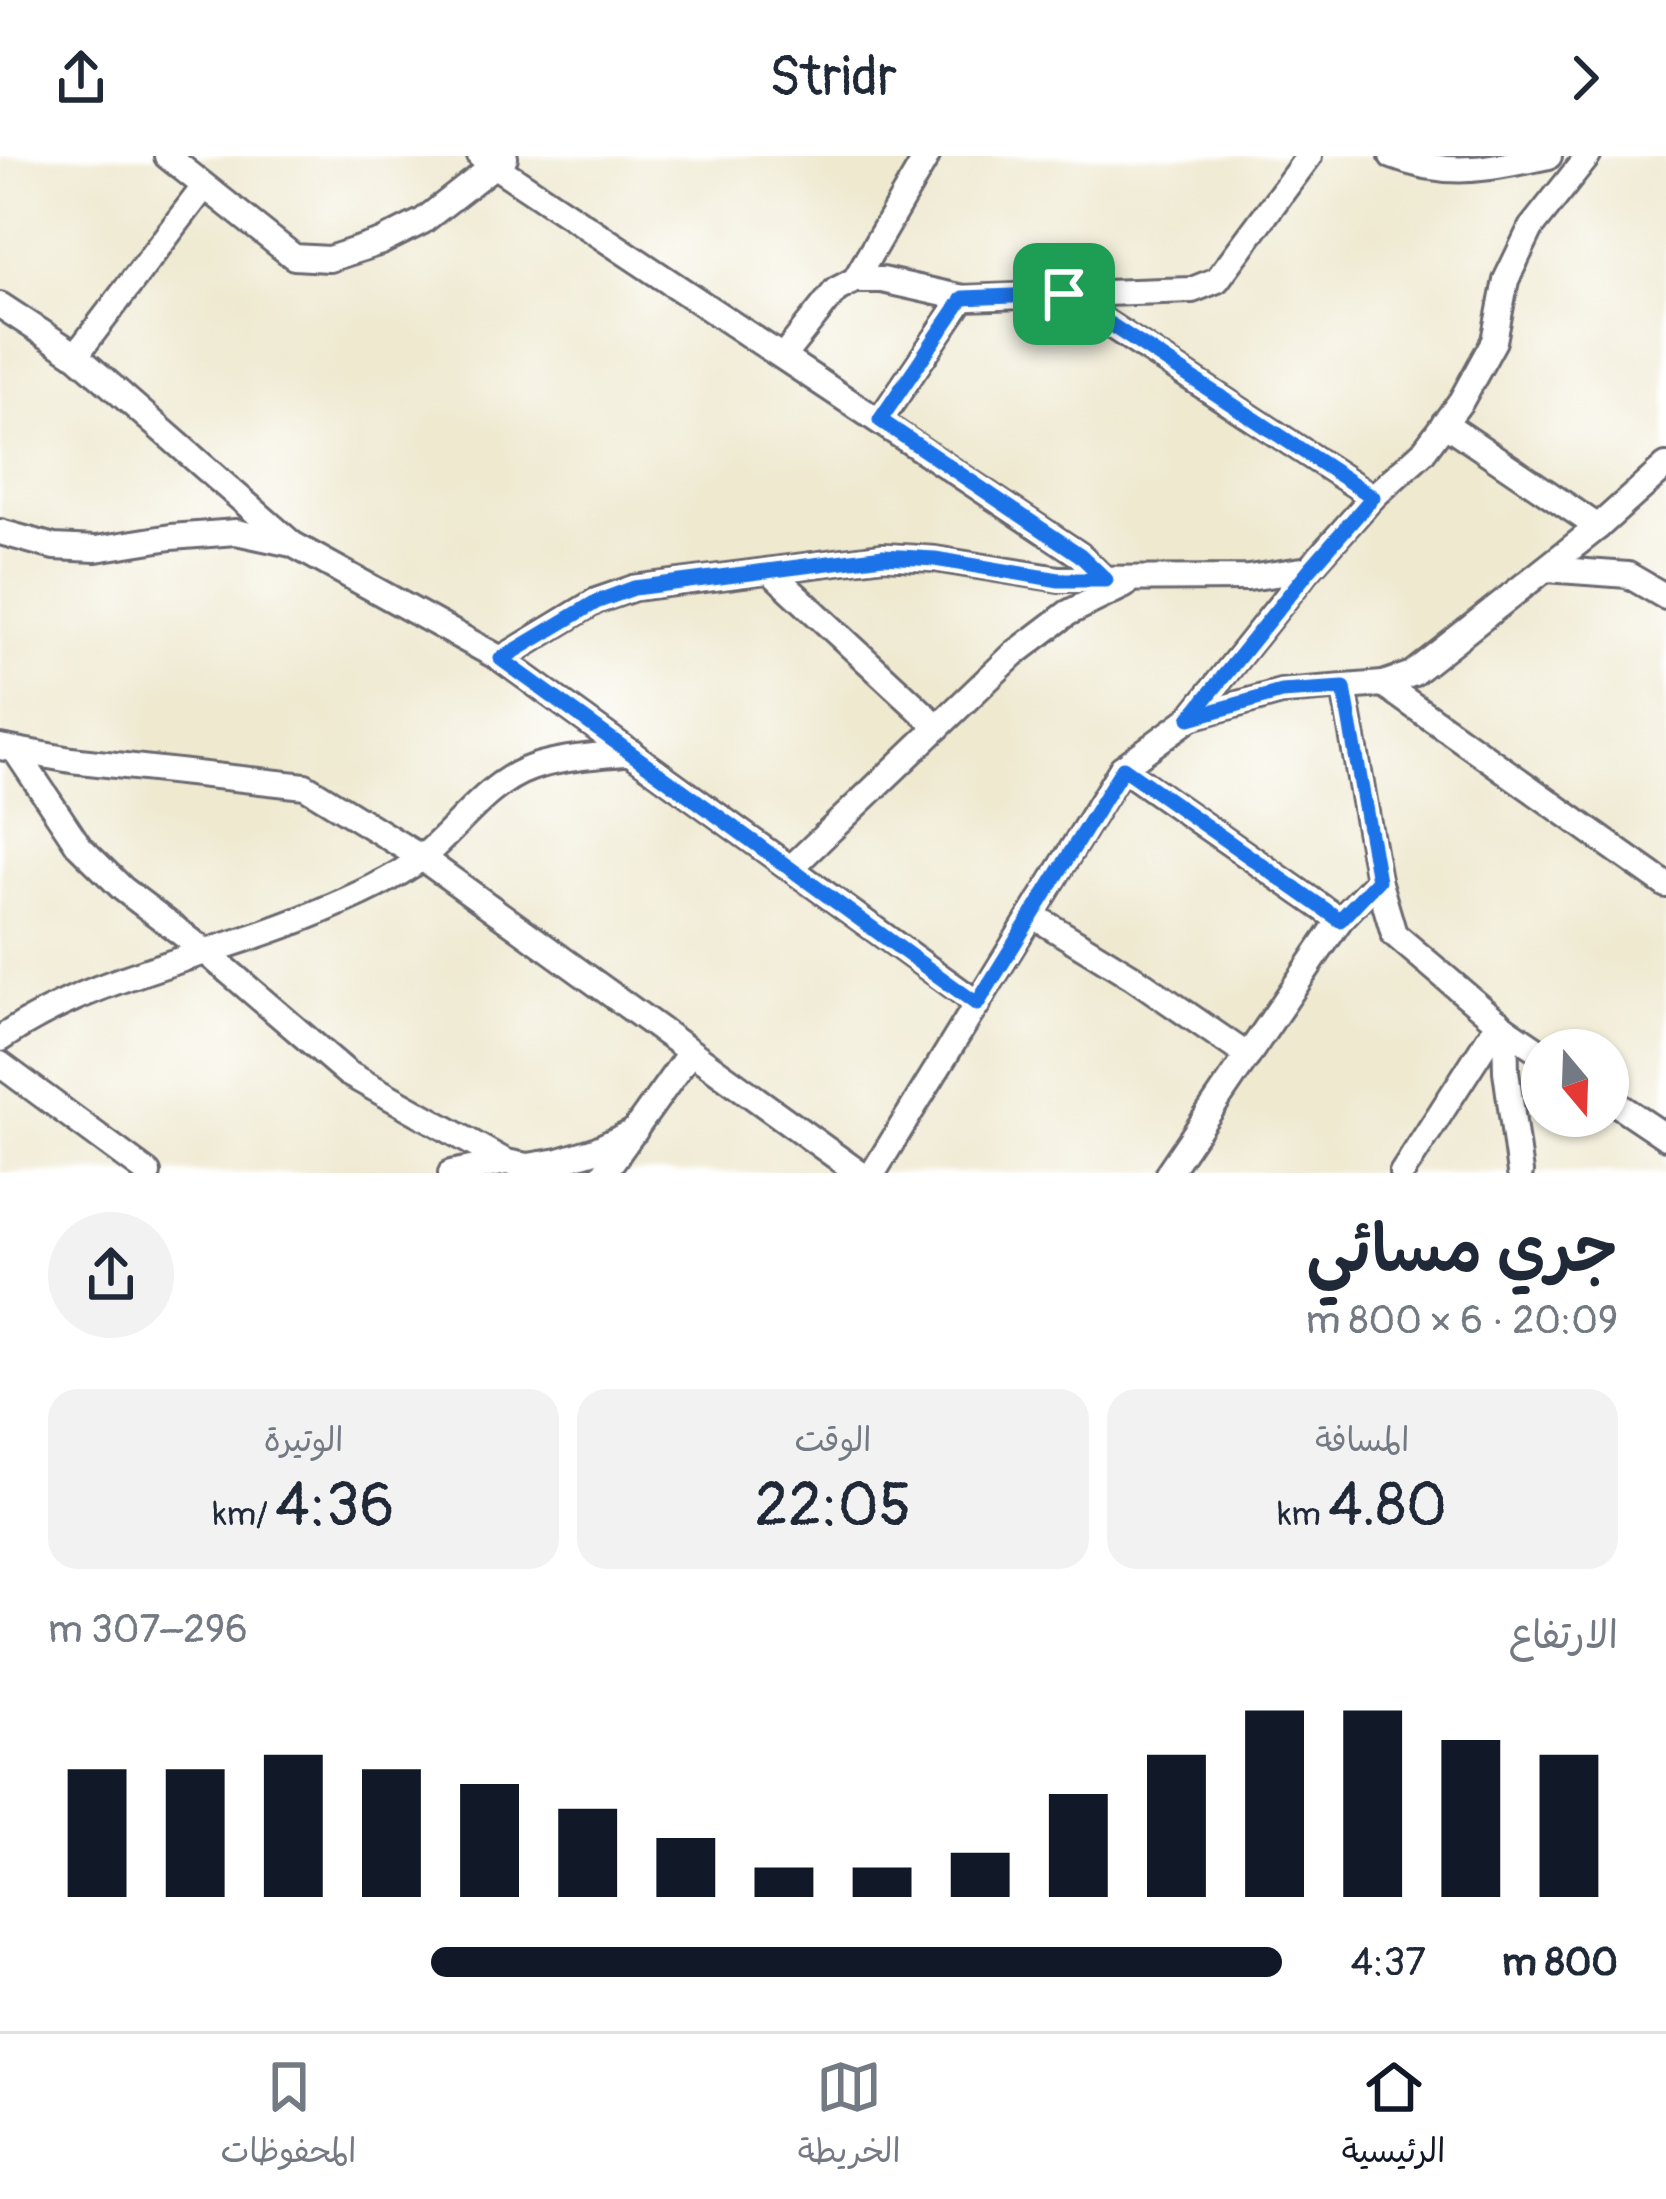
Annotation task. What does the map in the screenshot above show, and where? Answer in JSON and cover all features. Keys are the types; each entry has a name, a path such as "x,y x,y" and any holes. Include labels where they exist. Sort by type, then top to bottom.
{"street":[{"path":"167,156 294,257 328,259 381,242 423,221 494,159 1080,555 1106,580"},
{"path":"855,280 928,156"},
{"path":"784,355 836,290 855,280 882,280 963,298 1192,290 1216,280 1309,156"},
{"path":"1392,156 1424,169 1450,172 1534,157"},
{"path":"1190,718 1310,569 1373,497 1423,452 1444,423 1494,341 1507,280 1531,228 1588,156"},
{"path":"76,355 204,187"},
{"path":"1064,294 1373,497"},
{"path":"880,420 963,298"},
{"path":"0,304 76,355 292,544 501,659 977,1004"},
{"path":"1444,423 1598,527"},
{"path":"873,1173 1123,768 1190,718 1281,692 1383,684 1412,674 1598,527 1666,466"},
{"path":"0,532 54,547 96,549 236,532 292,544"},
{"path":"501,659 596,602 634,588 883,556 935,559 1059,580 1248,578 1310,569"},
{"path":"1546,569 1628,575 1666,597"},
{"path":"770,571 938,727"},
{"path":"791,868 1014,654 1068,613 1132,581"},
{"path":"1383,684 1666,885"},
{"path":"1344,688 1378,880 1394,934 1521,1038"},
{"path":"8,750 305,786 422,858 859,1173"},
{"path":"8,750 79,846 123,889 206,952 347,1073 506,1162 528,1166 560,1160 595,1150 635,1130"},
{"path":"0,1039 54,1005 335,905 422,858 501,783 532,767 631,752"},
{"path":"1123,768 1340,920"},
{"path":"1168,1173 1340,920 1378,880"},
{"path":"1032,915 1248,1056"},
{"path":"1402,1173 1502,1025"},
{"path":"1502,1025 1520,1173"},
{"path":"604,1173 689,1054"},
{"path":"0,1064 148,1173"},
{"path":"1629,1111 1666,1137"},
{"path":"451,1173 506,1162"}],"route":[{"path":"1064,294 1373,497 1190,718 1281,692 1344,688 1378,880 1340,920 1123,768 977,1004 501,659 556,623 634,588 883,556 935,559 1059,580 1106,580 1080,555 880,420 963,298 1064,294"}]}
